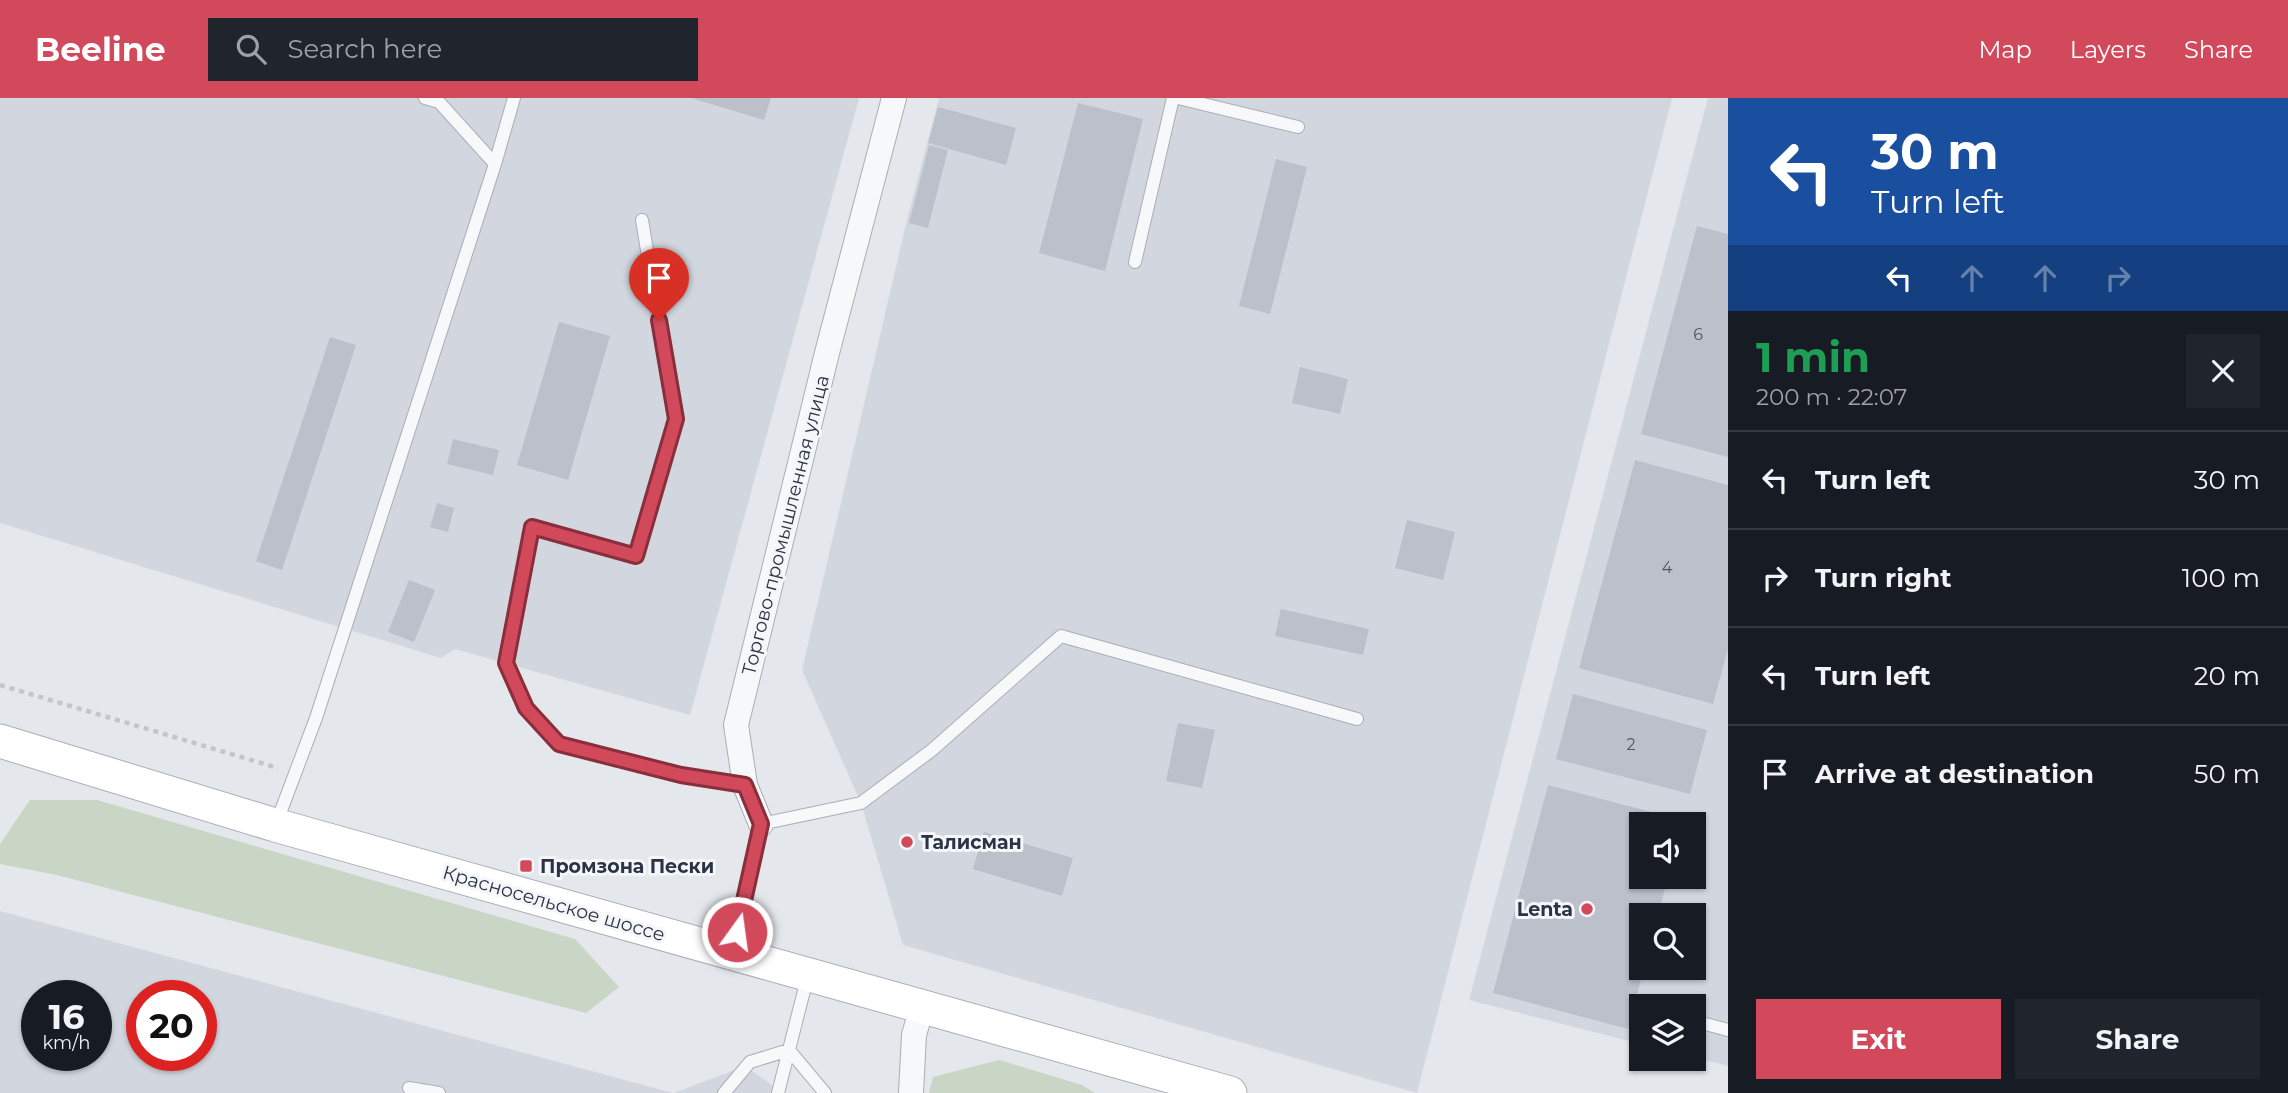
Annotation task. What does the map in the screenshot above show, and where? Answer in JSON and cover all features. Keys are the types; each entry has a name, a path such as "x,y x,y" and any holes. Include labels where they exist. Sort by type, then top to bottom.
{"main road":[{"name":"Красносельское шоссе","path":"0,741 275,825 1230,1093"}],"street":[{"name":"Торгово-промышленная улица","path":"761,824 745,785 736,725 827,353 894,98"},
{"path":"911,1093 914,1035 922,1007"}],"lane":[{"path":"425,98 439,102 495,164"},
{"path":"275,825 293,772 316,718 514,98"},
{"path":"1135,262 1176,98 1298,127"},
{"path":"642,220 676,419 636,556 532,527 506,663 526,708 559,744 681,775 745,785"},
{"path":"732,952 761,824 861,803 932,750 1061,636 1357,719"},
{"path":"778,1093 808,975"},
{"path":"1706,1024 1728,1030"},
{"path":"724,1093 750,1062 789,1050"},
{"path":"789,1050 825,1093"},
{"path":"409,1088 439,1093"}],"path":[{"path":"0,685 293,772"}],"shaded area":[{"path":"0,98 859,98 690,715 455,649 441,658 0,523"},
{"path":"939,98 1672,98 1417,1093 903,945 861,803 802,670 906,224"},
{"path":"1708,98 1728,98 1728,1066 1706,1060 1706,994 1629,994 1629,1041 1469,1000"},
{"path":"0,911 673,1093 0,1093"},
{"path":"745,1066 783,1093 674,1093"}],"green space":[{"path":"30,800 97,800 575,939 619,987 586,1013 57,875 0,864 0,844"},
{"path":"999,1060 1082,1085 1095,1093 929,1093 933,1077"}],"building":[{"path":"691,98 771,98 764,120"},
{"path":"1078,103 1143,119 1105,271 1039,253"},
{"path":"938,107 1016,128 1006,165 928,143"},
{"path":"929,145 948,150 928,228 909,223"},
{"path":"1276,159 1307,167 1270,314 1239,306"},
{"path":"1697,226 1728,234 1728,457 1641,434"},
{"path":"559,322 610,336 568,480 517,465"},
{"path":"330,337 356,345 282,570 256,561"},
{"path":"1300,367 1348,379 1340,414 1292,403"},
{"path":"453,439 499,450 493,475 447,464"},
{"path":"1635,460 1728,485 1728,649 1713,704 1579,668"},
{"path":"437,503 454,508 448,532 430,527"},
{"path":"1407,520 1455,532 1443,580 1395,568"},
{"path":"409,580 435,590 414,642 388,632"},
{"path":"1281,609 1369,629 1363,655 1275,636"},
{"path":"1573,694 1707,730 1690,794 1556,759"},
{"path":"1178,723 1215,730 1202,788 1166,781"},
{"name":"Lenta","path":"1548,785 1651,812 1629,812 1629,889 1665,889 1661,903 1629,903 1629,980 1641,980 1637,994 1629,994 1628,1029 1493,993"},
{"path":"984,832 1073,858 1062,896 973,869"}],"place":[{"name":"Талисман","path":"907,842"},
{"name":"Промзона Пески","path":"526,866"},
{"name":"Lenta","path":"1587,909"}],"route":[{"path":"659,320 676,419 636,556 532,527 506,663 526,708 559,744 681,775 745,785 761,824 737,932"}]}
